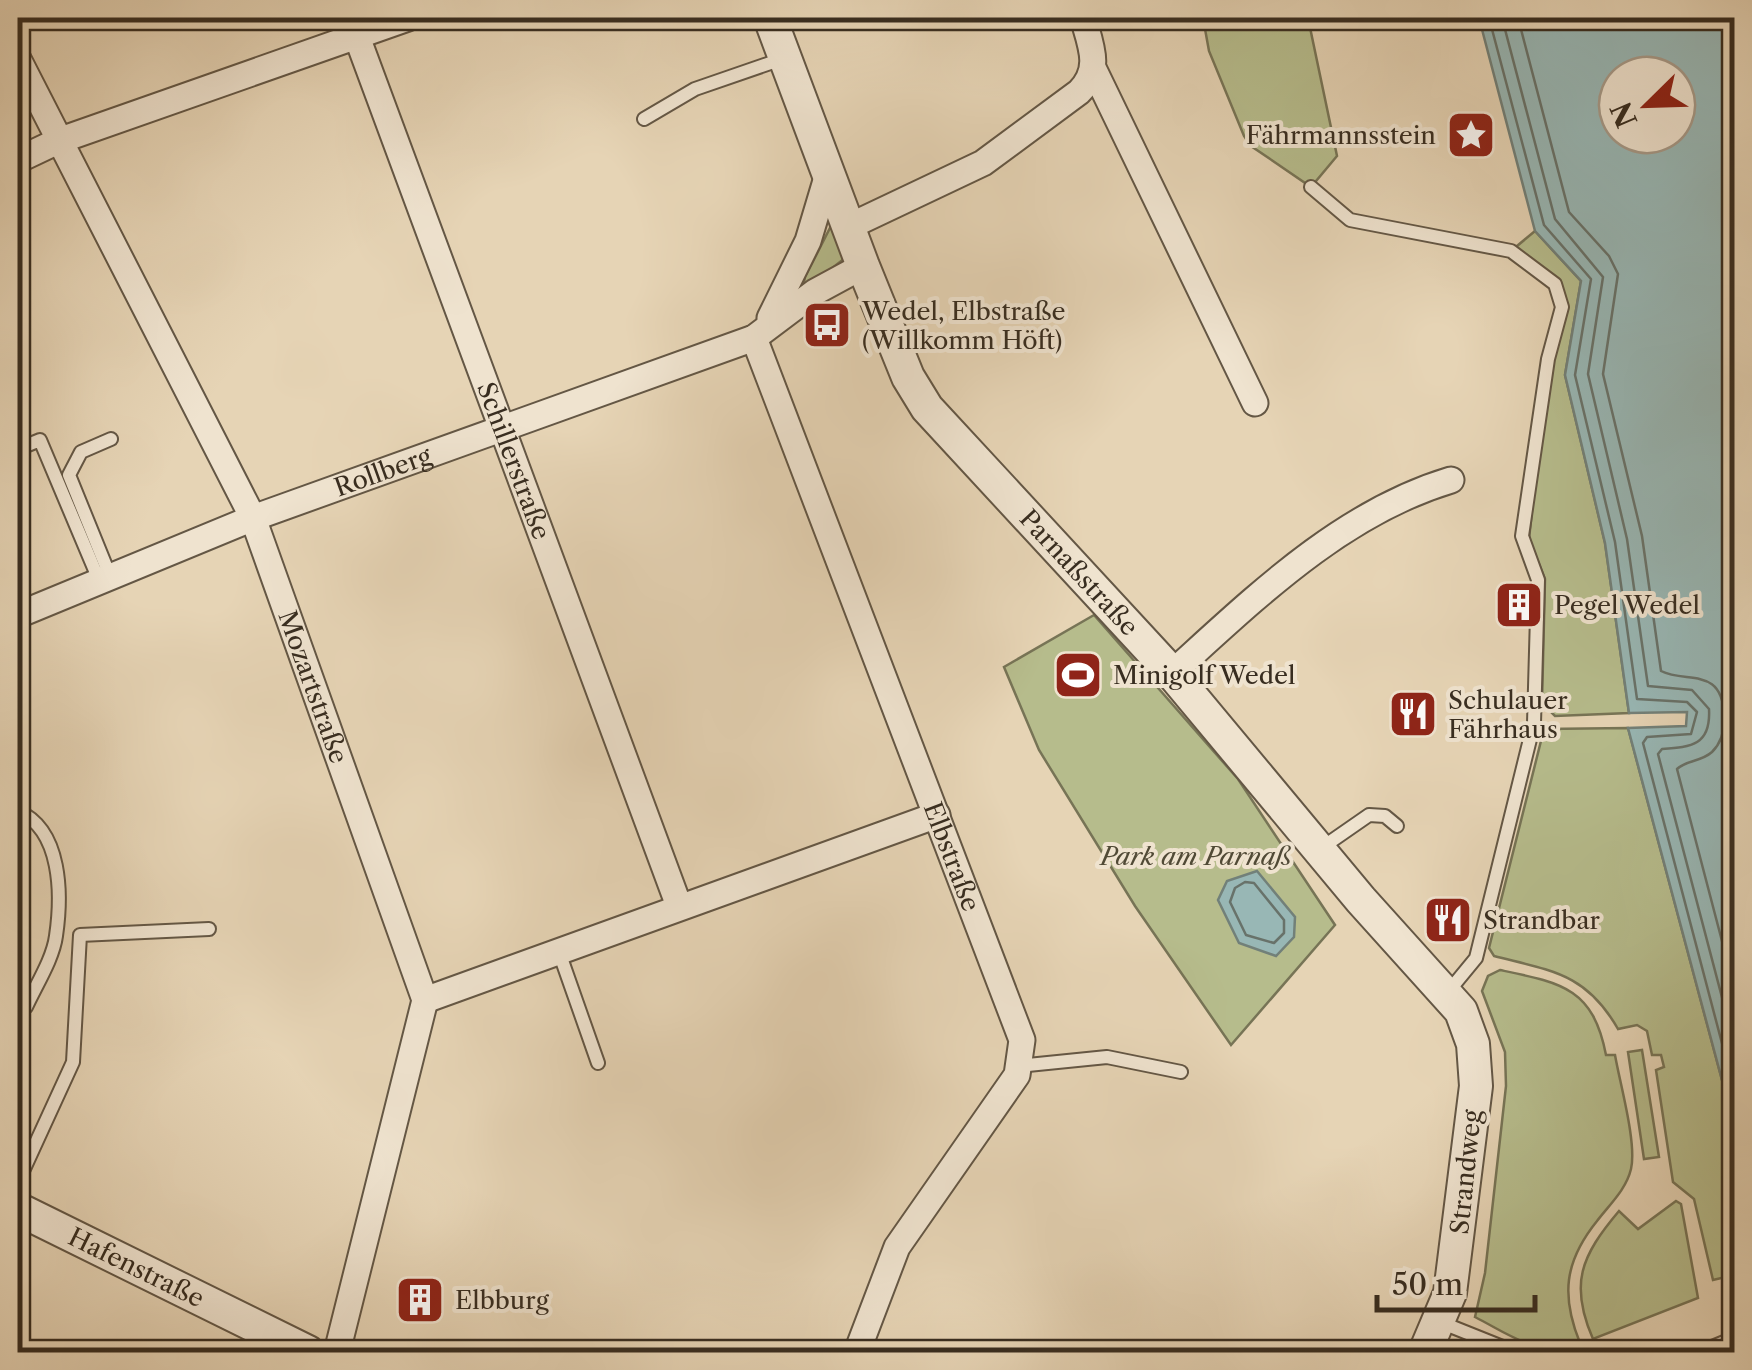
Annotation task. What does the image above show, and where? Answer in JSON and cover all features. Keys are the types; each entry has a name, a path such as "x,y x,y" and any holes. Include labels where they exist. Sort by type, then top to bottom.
{"street":[{"path":"18,160 354,27 408,18"},
{"path":"754,338 815,292 862,266 770,18"},
{"path":"1083,18 1094,70 1255,403"},
{"name":"Schillerstraße","path":"354,27 679,906"},
{"name":"Mozartstraße","path":"18,59 252,518 424,1000"},
{"path":"848,227 953,180 1006,150 1079,92 1094,70"},
{"path":"754,338 779,306 801,258 828,174"},
{"name":"Parnaßstraße","path":"862,266 908,377 927,408 1172,673 1318,850 1448,992"},
{"name":"Rollberg","path":"18,612 252,518 754,338"},
{"name":"Elbstraße","path":"754,338 1022,1040 1018,1066"},
{"path":"1172,673 1266,589 1335,537 1406,493 1450,480"},
{"path":"338,1352 424,1000 937,815"},
{"name":"Strandweg","path":"1425,1352 1440,1322 1457,1252 1476,1086 1472,1044 1448,992"},
{"path":"857,1352 897,1247 1017,1075 1018,1066"},
{"name":"Hafenstraße","path":"18,1208 308,1352"}],"lane":[{"path":"644,119 695,89 785,58"},
{"path":"1311,188 1350,220 1511,250 1555,284 1562,306 1548,359 1522,536 1538,580 1534,723 1476,958 1448,992"},
{"path":"105,578 69,476 82,452 112,439"},
{"path":"23,447 40,440 105,578"},
{"path":"18,812 44,832 56,860 57,909 56,938 26,1007 18,1007"},
{"path":"1318,850 1369,816 1385,816 1397,826"},
{"path":"18,1182 73,1062 80,935 210,929"},
{"path":"559,952 598,1063"},
{"path":"1018,1066 1106,1057 1181,1072"},
{"path":"1440,1322 1516,1352"},
{"path":"1700,1352 1734,1338"}],"green space":[{"path":"1203,18 1308,18 1337,156 1311,187 1251,146 1244,136 1209,51"},
{"path":"831,226 845,258 802,292 805,277"},
{"path":"1535,231 1581,281 1565,375 1605,543 1629,713 1555,716 1542,703 1545,579 1529,539 1548,359 1562,307 1555,284 1511,251"},
{"name":"Park am Parnaß","path":"1094,615 1238,779 1335,925 1231,1045 1135,906 1039,750 1004,667"},
{"path":"1628,728 1734,1125 1734,1275 1713,1280 1694,1199 1673,1182 1656,1070 1664,1067 1661,1055 1652,1055 1647,1031 1637,1025 1618,1029 1606,1010 1580,985 1550,971 1494,956 1489,948 1544,729"},
{"path":"1500,970 1557,985 1583,1002 1593,1015 1606,1055 1615,1055 1630,1129 1629,1177 1586,1236 1572,1265 1568,1295 1580,1343 1564,1347 1526,1343 1475,1317 1485,1273 1506,1086 1505,1052 1482,991 1488,976"},
{"path":"1642,1050 1659,1157 1644,1159 1628,1052"},
{"path":"1676,1201 1681,1204 1698,1298 1593,1339 1581,1286 1596,1242 1619,1211 1638,1229"}],"water":[{"path":"1479,18 1734,18 1734,1125 1628,728 1686,726 1687,712 1629,713 1605,543 1565,375 1581,281 1535,231"},
{"path":"1257,871 1295,917 1294,937 1276,956 1239,943 1218,900 1227,881"}],"place":[{"name":"Fährmannsstein","path":"1471,135"},
{"name":"Wedel, Elbstraße (Willkomm Höft)","path":"827,325"},
{"name":"Pegel Wedel","path":"1519,605"},
{"name":"Minigolf Wedel","path":"1078,675"},
{"name":"Schulauer Fährhaus","path":"1413,714"},
{"name":"Strandbar","path":"1448,920"},
{"name":"Elbburg","path":"420,1300"}]}
